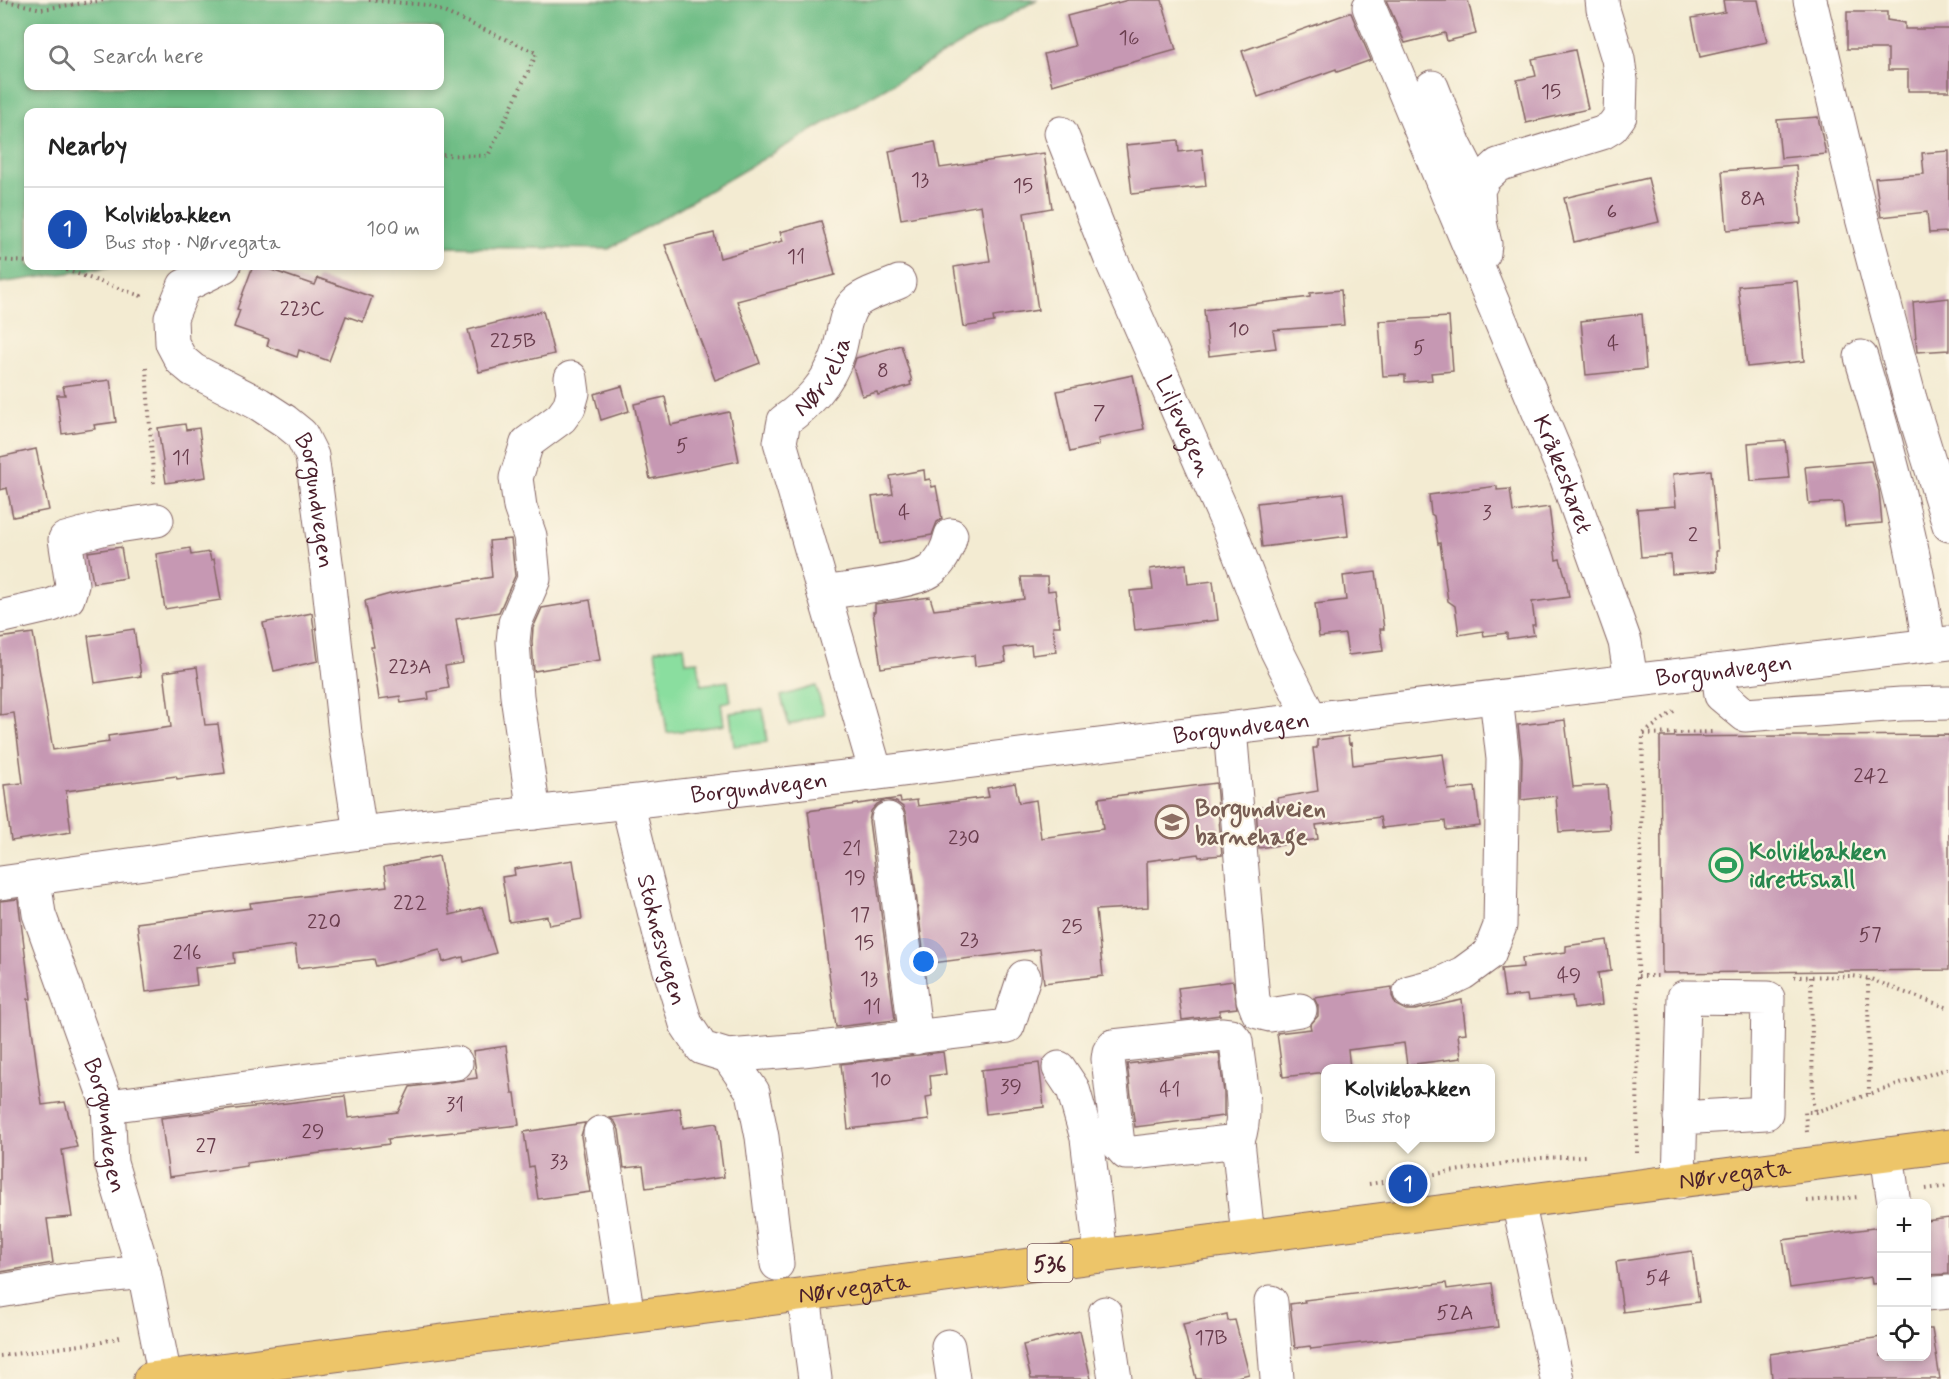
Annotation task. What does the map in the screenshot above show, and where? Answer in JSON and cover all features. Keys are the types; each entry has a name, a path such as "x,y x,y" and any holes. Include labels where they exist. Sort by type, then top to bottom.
{"main road":[{"name":"Nørvegata","path":"174,1377 1949,1146"}],"street":[{"path":"1478,190 1484,178 1498,165 1602,133 1612,127 1620,116 1621,80 1618,59 1602,0"},
{"path":"1810,0 1858,203 1910,399 1949,525"},
{"name":"Kråkeskaret","path":"1369,7 1570,488 1625,642 1632,680"},
{"name":"Kråkeskaret","path":"1432,87 1455,145 1478,190 1480,222 1485,244 1481,272"},
{"name":"Liljevegen","path":"1061,133 1110,257 1226,520 1275,647 1311,719"},
{"name":"Borgundvegen","path":"217,270 184,286 171,318 172,343 181,360 193,370 259,404 285,421 301,434 312,456 345,733 360,833"},
{"name":"Nørvelia","path":"865,774 824,593 780,442 784,421 807,404 824,384 838,355 849,310 857,301 899,282"},
{"path":"1861,357 1879,416 1922,594 1939,644"},
{"path":"534,813 517,696 513,642 515,623 534,579 530,536 520,507 516,478 527,443 561,418 569,407 573,393 571,378"},
{"path":"758,446 807,603 865,774"},
{"path":"0,617 52,605 68,598 72,585 64,539 105,528 157,520"},
{"path":"824,593 899,581 926,573 932,570 944,555 951,535"},
{"name":"Borgundvegen","path":"0,883 360,833 1939,644"},
{"path":"1718,671 1721,694 1744,715 1901,704 1949,703"},
{"path":"1410,992 1440,984 1463,974 1490,954 1500,926 1503,759 1496,697"},
{"path":"1230,729 1253,999 1258,1012 1270,1015 1300,1011"},
{"name":"Stoknesvegen","path":"627,802 663,947 686,1024 702,1048 728,1056 916,1038 1008,1026 1024,977"},
{"path":"888,819 916,1038"},
{"name":"Borgundvegen","path":"34,879 39,914 108,1106 111,1163 174,1377"},
{"path":"1238,1141 1126,1153 1118,1144 1108,1059 1113,1046 1223,1034 1231,1035 1236,1041 1244,1125 1238,1141 1248,1237"},
{"path":"728,1056 753,1092 762,1137 777,1264"},
{"path":"108,1106 456,1063"},
{"path":"1059,1068 1073,1089 1088,1138 1101,1256"},
{"path":"1679,1182 1680,1118"},
{"path":"600,1133 628,1317"},
{"path":"1887,1155 1893,1199"},
{"path":"1518,1202 1557,1379"},
{"path":"0,1291 67,1280 144,1272"},
{"path":"1931,1294 1949,1292"},
{"path":"804,1295 815,1379"},
{"path":"1270,1302 1277,1379"},
{"path":"1105,1313 1115,1379"},
{"path":"948,1346 952,1379"}],"path":[{"path":"1,0 42,9 105,0"},
{"path":"369,0 428,5 537,52 488,156 444,155"},
{"path":"0,260 24,262"},
{"path":"66,270 141,296 142,306"},
{"path":"146,366 157,520"},
{"path":"1643,734 1677,710"},
{"path":"1643,734 1722,732"},
{"path":"1637,1153 1643,734"},
{"path":"1815,1112 1811,977 1853,976 1868,979 1949,1008"},
{"path":"1868,979 1869,1094"},
{"path":"1807,1133 1805,1112 1815,1112 1949,1068"}],"green space":[{"path":"0,0 1036,0 609,249 444,247 444,108 24,108 24,270 89,270 0,283"},
{"path":"684,646 686,662 698,661 701,685 728,681 731,701 721,703 724,725 667,733 655,650"},
{"path":"816,686 824,714 789,725 781,696"},
{"path":"763,709 767,742 734,746 730,713"}],"building":[{"path":"1128,0 1162,0 1176,50 1052,85 1044,54 1075,46 1067,16"},
{"path":"1386,0 1468,0 1476,34 1447,41 1445,33 1405,43"},
{"path":"1723,0 1758,0 1767,42 1700,57 1692,18 1725,12"},
{"path":"1847,12 1887,12 1887,20 1905,23 1905,29 1949,29 1949,91 1908,91 1908,70 1888,70 1888,49 1847,49"},
{"path":"1351,13 1371,60 1337,72 1336,69 1258,97 1242,51"},
{"path":"1575,50 1588,109 1526,123 1517,80 1536,76 1532,59"},
{"path":"1818,117 1826,154 1781,158 1777,120"},
{"path":"1178,140 1179,152 1202,149 1206,186 1132,194 1126,145"},
{"path":"935,142 940,168 1044,153 1052,208 1024,213 1038,310 993,317 994,322 963,327 954,267 990,261 981,205 901,219 889,151"},
{"path":"1949,151 1949,232 1929,233 1927,212 1881,217 1875,178 1924,174 1922,153"},
{"path":"1796,165 1801,223 1727,230 1722,171"},
{"path":"1648,178 1659,222 1574,242 1564,198"},
{"path":"821,221 835,275 737,301 760,363 715,380 665,245 714,233 720,258 783,241 780,232"},
{"path":"252,270 272,270 315,285 318,278 372,297 363,322 346,316 329,361 299,350 297,357 267,346 269,339 234,327 240,310 237,309"},
{"path":"1797,281 1804,361 1747,367 1738,286"},
{"path":"1341,290 1344,325 1273,330 1276,348 1209,356 1204,310 1310,297 1310,293"},
{"path":"1949,298 1949,350 1917,352 1913,302"},
{"path":"543,311 554,354 479,372 468,330"},
{"path":"1642,314 1646,369 1586,375 1581,321"},
{"path":"1449,317 1453,371 1431,373 1432,380 1405,382 1405,375 1383,376 1379,321"},
{"path":"901,345 912,381 911,385 878,395 877,392 862,396 853,367 856,358"},
{"path":"1133,375 1144,429 1098,439 1099,445 1070,452 1057,391"},
{"path":"110,380 116,422 94,425 95,429 62,434 57,395 65,395 63,386"},
{"path":"622,386 629,411 601,420 594,394"},
{"path":"665,397 671,425 729,412 739,461 650,479 634,404"},
{"path":"185,424 186,430 199,428 206,477 166,483 158,428"},
{"path":"1785,440 1789,478 1751,481 1748,443"},
{"path":"36,449 49,510 13,517 7,488 0,490 0,457"},
{"path":"1871,461 1879,491 1882,523 1845,526 1842,502 1809,504 1805,467"},
{"path":"924,470 925,480 930,479 932,487 936,486 942,519 937,522 932,535 880,544 872,497 893,494 890,476"},
{"path":"1711,470 1718,551 1716,551 1717,571 1672,574 1671,555 1641,557 1637,509 1676,506 1673,474"},
{"path":"1497,486 1497,490 1510,489 1513,512 1549,507 1556,560 1560,559 1569,597 1532,602 1534,635 1507,639 1507,633 1484,636 1483,631 1459,635 1455,606 1448,601 1440,543 1438,544 1434,516 1431,514 1429,495"},
{"path":"1343,493 1348,536 1262,547 1257,503"},
{"path":"511,539 515,576 499,612 456,619 463,663 445,666 449,688 428,692 429,699 401,703 400,696 379,699 371,647 374,647 365,601 390,594 492,577 489,541"},
{"path":"121,547 126,578 93,583 88,552"},
{"path":"190,548 191,555 209,552 211,560 214,559 221,600 165,609 156,554"},
{"path":"1186,564 1188,584 1213,581 1218,620 1135,630 1130,591 1153,589 1150,569"},
{"path":"1376,572 1384,629 1380,629 1383,651 1348,655 1345,634 1319,637 1315,604 1346,600 1343,576"},
{"path":"1021,577 1047,577 1048,591 1055,590 1060,626 1053,626 1056,652 1032,655 1031,645 1004,648 1006,662 975,666 974,655 881,668 873,612 875,612 875,604 930,597 934,610 1024,599"},
{"path":"590,600 600,660 534,671 533,628 542,608"},
{"path":"312,613 318,661 274,671 263,623"},
{"path":"134,629 141,676 95,683 88,636"},
{"path":"33,633 53,750 109,742 108,736 171,727 164,672 197,667 205,725 218,724 225,773 177,779 176,776 66,791 71,832 11,841 4,785 23,783 14,713 0,715 0,638"},
{"path":"1565,720 1573,787 1607,785 1610,829 1559,832 1556,796 1521,800 1522,759 1518,725"},
{"path":"1949,735 1949,970 1662,973 1660,737"},
{"path":"1348,736 1353,765 1443,754 1448,790 1475,787 1480,826 1446,830 1445,821 1382,828 1380,817 1316,825 1318,839 1259,848 1256,808 1278,805 1277,798 1318,791 1313,748 1317,748 1317,740"},
{"path":"1015,783 1019,803 1036,800 1041,838 1103,829 1099,798 1216,783 1222,855 1199,857 1198,854 1147,861 1148,907 1096,910 1103,976 1044,983 1040,949 925,964 906,816 903,807 896,802 886,800 877,804 871,811 869,821 895,1020 836,1027 808,811 900,798 901,802 917,800 918,806 989,797 987,788"},
{"path":"439,856 450,915 482,907 496,953 464,962 463,957 443,962 440,950 376,966 374,959 298,968 295,945 234,953 235,963 195,968 197,985 146,992 137,923 251,908 250,903 387,886 384,867"},
{"path":"573,860 582,919 549,925 547,916 509,922 502,877 515,875 514,869"},
{"path":"18,899 42,1105 65,1102 77,1147 62,1150 72,1217 47,1219 53,1263 0,1272 0,901"},
{"path":"1607,940 1611,971 1598,973 1602,1005 1574,1009 1572,996 1528,1001 1527,995 1505,997 1501,969 1523,967 1522,958 1566,952 1566,946"},
{"path":"1233,981 1237,1008 1220,1010 1220,1015 1182,1020 1178,988"},
{"path":"1392,987 1392,996 1396,1005 1406,1010 1462,1000 1466,1033 1458,1034 1461,1058 1407,1064 1404,1043 1348,1050 1350,1064 1321,1064 1321,1073 1283,1077 1277,1033 1311,1029 1310,1025 1318,1016 1318,1006 1314,998"},
{"path":"506,1046 519,1125 388,1139 389,1144 246,1163 247,1166 169,1177 161,1118 345,1096 348,1118 398,1112 410,1087 477,1078 473,1051"},
{"path":"943,1052 946,1074 930,1076 932,1096 926,1097 929,1120 848,1129 841,1064"},
{"path":"1219,1053 1224,1093 1224,1116 1135,1127 1127,1064"},
{"path":"1039,1063 1044,1107 986,1114 981,1070"},
{"path":"680,1108 683,1128 717,1123 724,1177 646,1188 643,1166 624,1168 619,1130 610,1118"},
{"path":"585,1123 581,1136 590,1192 538,1199 533,1166 529,1167 524,1132"},
{"path":"1949,1218 1949,1274 1931,1275 1931,1220"},
{"path":"1877,1228 1877,1283 1872,1284 1871,1277 1790,1288 1783,1240"},
{"path":"1692,1251 1699,1302 1623,1312 1616,1262"},
{"path":"1446,1283 1447,1289 1492,1283 1498,1327 1311,1349 1310,1346 1295,1348 1290,1304 1305,1302 1304,1300"},
{"path":"1227,1314 1228,1321 1235,1320 1249,1374 1229,1379 1196,1379 1183,1324"},
{"path":"1932,1329 1940,1379 1772,1379 1770,1354 1877,1338 1877,1361 1931,1361"},
{"path":"1080,1331 1091,1379 1031,1379 1023,1345"}],"place":[{"name":"Borgundveien barnehage","path":"1172,822"},
{"name":"Kolvikbakken idrettshall","path":"1726,865"},
{"name":"Kolvikbakken","path":"1408,1184"}]}
